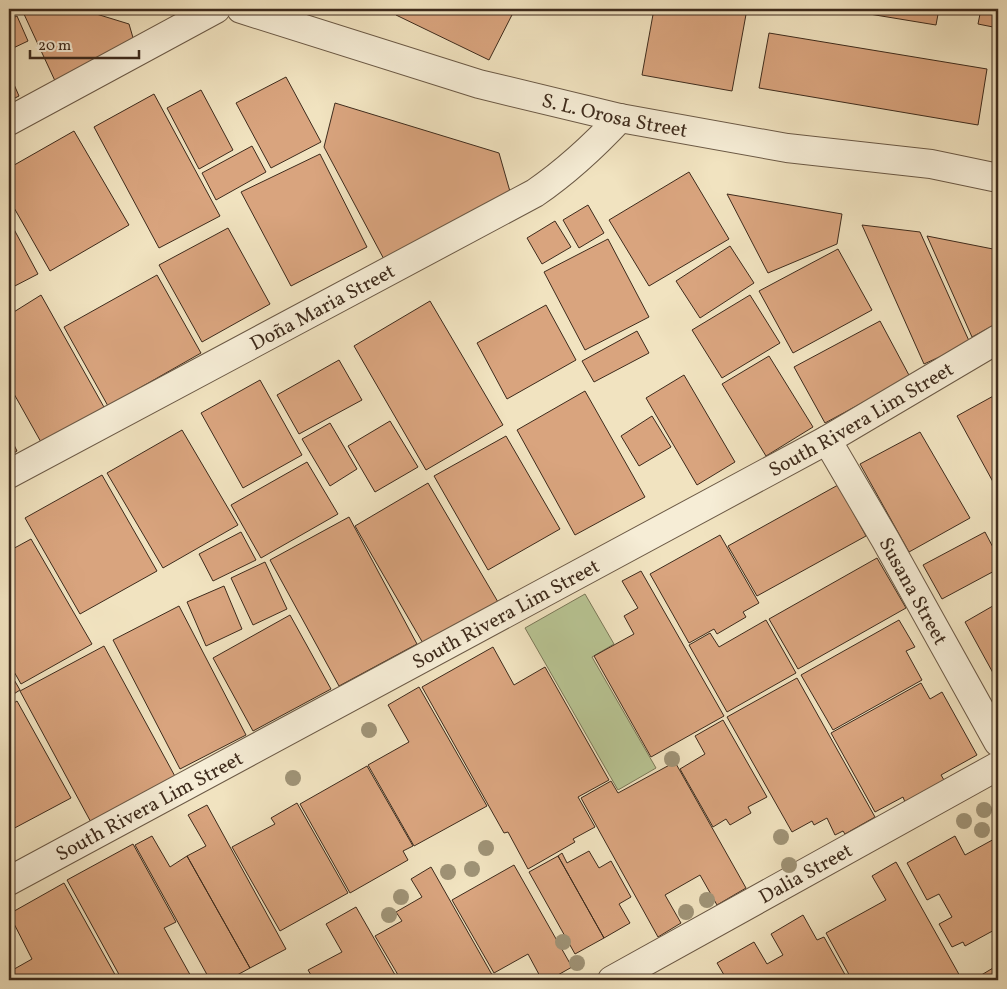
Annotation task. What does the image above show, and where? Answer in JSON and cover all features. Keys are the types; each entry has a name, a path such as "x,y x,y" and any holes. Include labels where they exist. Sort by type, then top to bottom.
{"street":[{"path":"9,120 216,9"},
{"name":"S. L. Orosa Street","path":"241,9 479,84 620,118 786,148 931,164 998,178"},
{"name":"Doña Maria Street","path":"9,474 535,193 569,169 620,118"},
{"name":"South Rivera Lim Street","path":"9,881 827,440 998,339"},
{"name":"Susana Street","path":"827,440 885,539 998,742"},
{"name":"Dalia Street","path":"612,980 998,766"}],"green space":[{"path":"585,594 614,644 592,657 656,768 618,790 525,628"}],"building":[{"path":"26,9 80,9 129,24 136,48 56,83 23,12"},
{"path":"399,9 515,9 489,60 396,15"},
{"path":"654,9 747,9 732,91 642,75"},
{"path":"839,9 939,9 936,25"},
{"path":"981,9 998,9 998,28 978,24"},
{"path":"17,16 28,41 9,50 9,20"},
{"path":"769,33 987,69 978,125 759,88"},
{"path":"9,73 19,96 9,101"},
{"path":"286,77 321,142 271,168 236,103"},
{"path":"201,90 233,150 199,169 167,108"},
{"path":"154,94 220,216 159,248 94,127"},
{"path":"335,103 499,153 511,195 386,263 324,147"},
{"path":"74,131 129,225 50,271 9,199 9,168"},
{"path":"252,146 266,172 216,200 202,173"},
{"path":"320,154 367,247 291,286 241,192"},
{"path":"689,172 729,239 649,286 609,220"},
{"path":"727,194 842,214 837,244 768,273"},
{"path":"588,205 604,233 579,248 563,220"},
{"path":"9,220 38,274 9,289"},
{"path":"555,221 571,247 542,264 527,238"},
{"path":"862,225 920,232 970,343 924,364"},
{"path":"228,228 270,304 202,342 159,265"},
{"path":"927,236 998,250 998,323 972,337"},
{"path":"608,239 649,317 585,350 544,272"},
{"path":"730,246 754,283 700,318 676,281"},
{"path":"838,249 872,310 793,353 759,291"},
{"path":"157,275 201,353 108,406 64,327"},
{"path":"41,295 109,416 46,451 9,385 9,315"},
{"path":"750,295 780,343 722,378 692,330"},
{"path":"430,301 503,425 426,470 354,346"},
{"path":"546,305 576,360 507,399 477,343"},
{"path":"880,321 910,377 825,423 794,367"},
{"path":"637,331 649,353 594,382 582,361"},
{"path":"769,356 813,427 766,456 722,384"},
{"path":"339,360 362,400 299,434 277,395"},
{"path":"684,375 735,462 697,485 646,398"},
{"path":"260,380 302,455 243,488 201,413"},
{"path":"585,391 645,497 575,535 517,430"},
{"path":"997,394 998,396 998,491 957,416"},
{"path":"652,416 671,447 639,466 621,436"},
{"path":"390,421 418,467 375,492 348,446"},
{"path":"330,423 357,469 330,486 302,439"},
{"path":"182,430 238,525 163,568 107,473"},
{"path":"920,432 970,518 909,552 860,464"},
{"path":"9,435 17,451 9,456"},
{"path":"506,436 560,529 488,570 434,476"},
{"path":"307,462 338,514 261,558 231,505"},
{"path":"102,475 157,571 80,614 25,518"},
{"path":"428,483 498,602 424,645 355,526"},
{"path":"838,485 866,536 757,596 728,546"},
{"path":"349,517 417,644 339,686 270,560"},
{"path":"241,532 256,560 213,581 199,554"},
{"path":"985,532 998,557 998,569 942,599 923,565"},
{"path":"720,535 759,603 743,612 746,617 717,634 714,629 689,643 650,574"},
{"path":"31,539 92,644 21,684 9,663 9,551"},
{"path":"877,558 906,608 798,669 769,619"},
{"path":"265,562 287,609 253,625 231,578"},
{"path":"641,571 724,716 651,757 594,656 634,634 624,616 638,608 622,581"},
{"path":"224,586 242,629 206,646 187,602"},
{"path":"998,603 998,682 965,622"},
{"path":"179,606 246,735 180,769 113,640"},
{"path":"290,615 331,689 253,731 213,658"},
{"path":"766,620 796,673 727,712 689,645 710,633 719,647"},
{"path":"899,620 915,647 906,651 922,680 833,730 801,675"},
{"path":"104,646 177,780 93,826 20,691"},
{"path":"493,647 514,685 545,667 609,780 578,797 595,827 573,839 575,842 528,869 508,832 504,833 422,687"},
{"path":"9,671 20,690 9,697"},
{"path":"797,678 875,817 845,834 843,831 835,835 827,818 814,825 812,821 792,832 727,717"},
{"path":"921,683 930,699 942,692 977,755 941,775 944,780 905,802 903,797 875,812 831,733"},
{"path":"419,687 487,806 414,846 368,765 409,742 388,705"},
{"path":"17,701 71,798 9,831 9,706"},
{"path":"723,720 767,797 748,807 751,813 730,825 726,819 713,827 680,769 705,754 695,736"},
{"path":"675,762 746,888 717,905 700,875 665,895 681,923 658,937 581,798 611,781 618,793"},
{"path":"367,766 413,846 403,851 408,860 350,893 300,804"},
{"path":"297,803 348,893 280,931 232,847 275,824 271,818"},
{"path":"207,805 286,949 250,968 187,856 206,846 188,815"},
{"path":"152,836 170,867 187,856 250,968 228,980 210,980 135,845"},
{"path":"955,836 965,855 996,838 998,842 998,928 965,946 963,942 952,947 939,924 952,917 939,894 927,900 907,863"},
{"path":"133,844 176,922 164,928 193,980 122,980 67,880"},
{"path":"589,851 599,868 611,861 631,897 619,904 630,923 604,938 558,856 562,853 567,863"},
{"path":"558,856 604,938 575,954 529,872"},
{"path":"896,862 961,978 956,980 852,980 826,933 886,900 872,876"},
{"path":"514,865 572,967 549,980 542,980 528,954 494,973 452,900"},
{"path":"431,867 495,980 401,980 375,936 402,921 396,912 422,897 411,879"},
{"path":"64,883 118,980 9,980 9,972 32,959 9,914"},
{"path":"356,907 398,980 314,980 308,970 342,952 326,924"},
{"path":"803,915 817,940 824,937 848,980 727,980 717,963 754,942 767,964 783,955 771,934"},
{"path":"998,965 998,980 973,980"}]}
